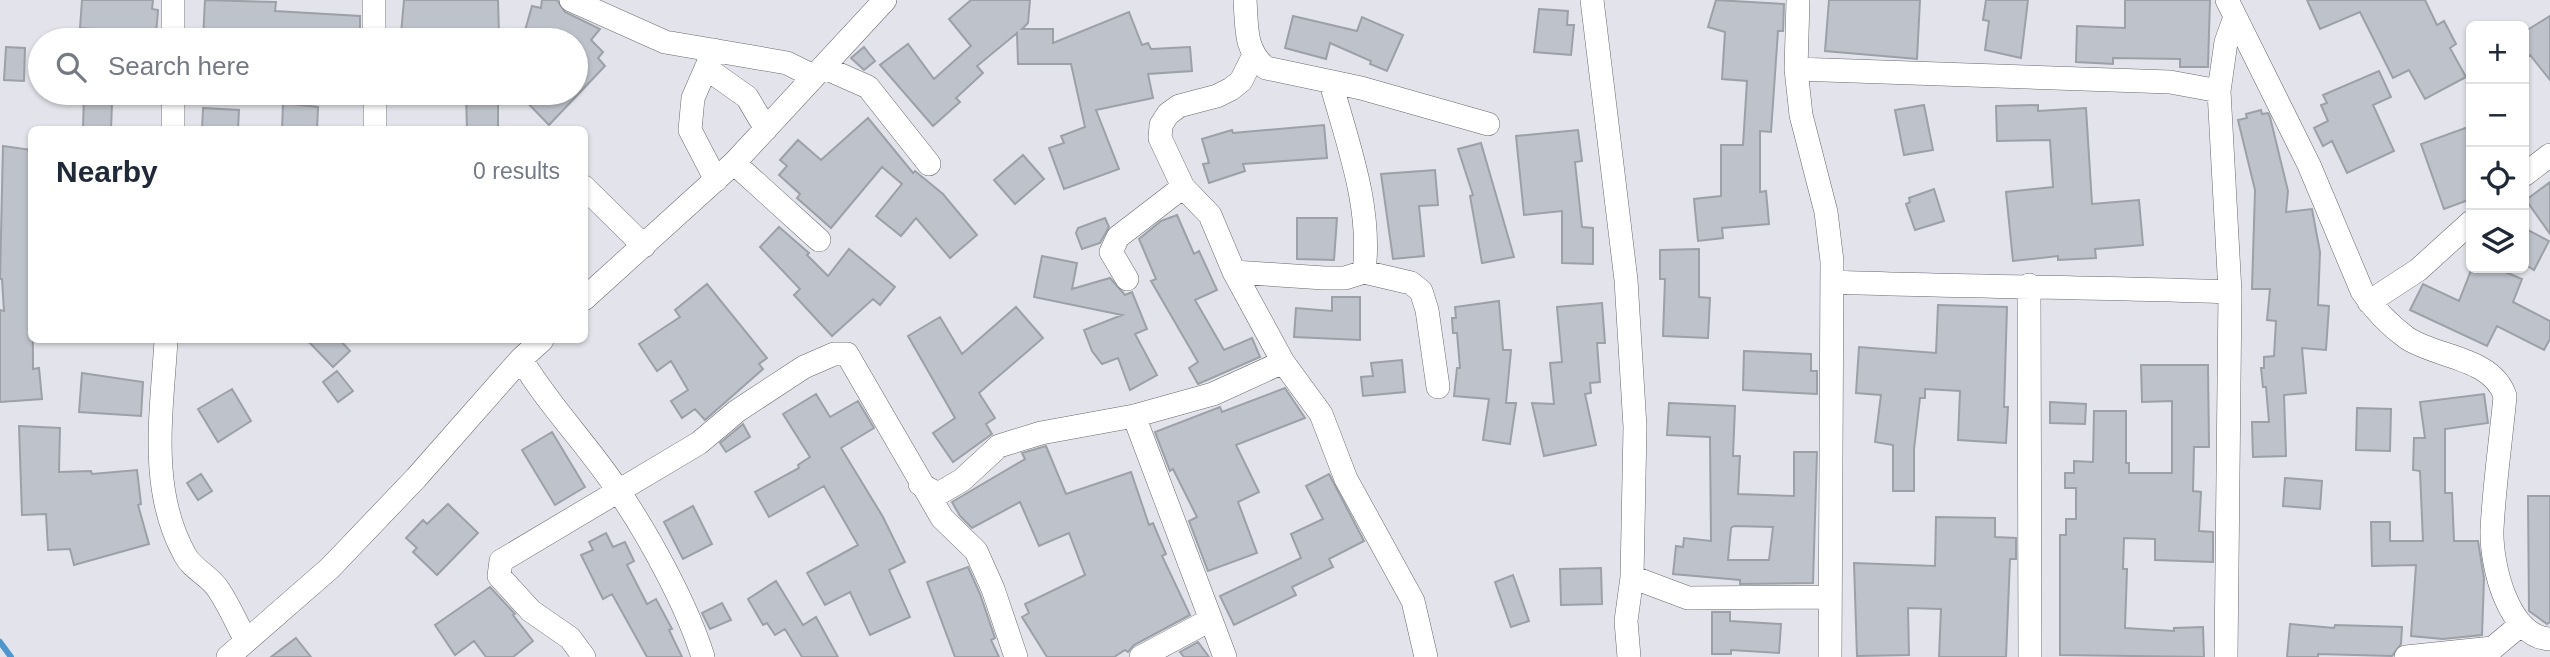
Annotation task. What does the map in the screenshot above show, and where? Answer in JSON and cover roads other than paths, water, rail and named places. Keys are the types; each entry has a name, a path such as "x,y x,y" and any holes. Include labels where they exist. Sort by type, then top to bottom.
{"street":[{"path":"173,0 173,28"},
{"path":"374,0 374,28"},
{"path":"571,0 710,59 787,63 813,76"},
{"path":"588,295 734,163 885,0"},
{"path":"1245,0 1248,43 1254,57 1266,68 1488,124"},
{"path":"1592,0 1626,281 1634,427 1632,578 1626,621 1629,657"},
{"path":"1798,0 1796,69 1801,115 1826,212 1832,282 1828,597 1830,657"},
{"path":"2226,657 2230,292 2219,91 2231,9"},
{"path":"2231,9 2309,164 2369,302 2408,339 2486,371 2501,383 2505,396 2492,533 2501,583 2519,626 2528,634 2550,639"},
{"path":"1254,57 1241,81 1231,89 1217,96 1179,106 1161,125 1160,138 1183,187 1210,215 1234,272 1283,362 1321,414 1346,479 1413,601 1426,657"},
{"path":"710,59 747,97 766,129"},
{"path":"710,59 693,98 690,130 716,180"},
{"path":"813,76 825,68 868,87 929,163"},
{"path":"1796,69 2170,82 2219,91"},
{"path":"1331,83 1362,198 1367,246 1364,272"},
{"path":"173,105 173,126"},
{"path":"375,105 375,126"},
{"path":"2529,171 2550,155"},
{"path":"734,163 819,240"},
{"path":"1127,279 1111,252 1118,237 1183,187"},
{"path":"588,191 644,246"},
{"path":"2369,302 2418,270 2466,227"},
{"path":"1234,272 1324,278 1345,278 1364,272 1411,283 1421,291 1427,310 1438,387"},
{"path":"1832,282 2230,292"},
{"path":"2029,285 2030,657"},
{"path":"166,343 161,441 162,491 168,519 187,559 217,587 246,641"},
{"path":"228,657 330,568 539,343"},
{"path":"584,657 570,638 531,611 499,576 500,561 699,443 737,411 804,367 834,354 847,354 920,484 942,517 976,551 993,589 1016,657"},
{"path":"521,359 541,392 618,489 670,582 703,657"},
{"path":"920,484 938,494 962,480 999,446 1041,433 1134,416 1213,394 1283,362"},
{"path":"1134,416 1225,657"},
{"path":"1632,578 1688,597 1828,597"},
{"path":"1141,657 1210,620"},
{"path":"2406,657 2493,648 2519,626"}],"waterway":[{"path":"0,642 11,657"}]}
